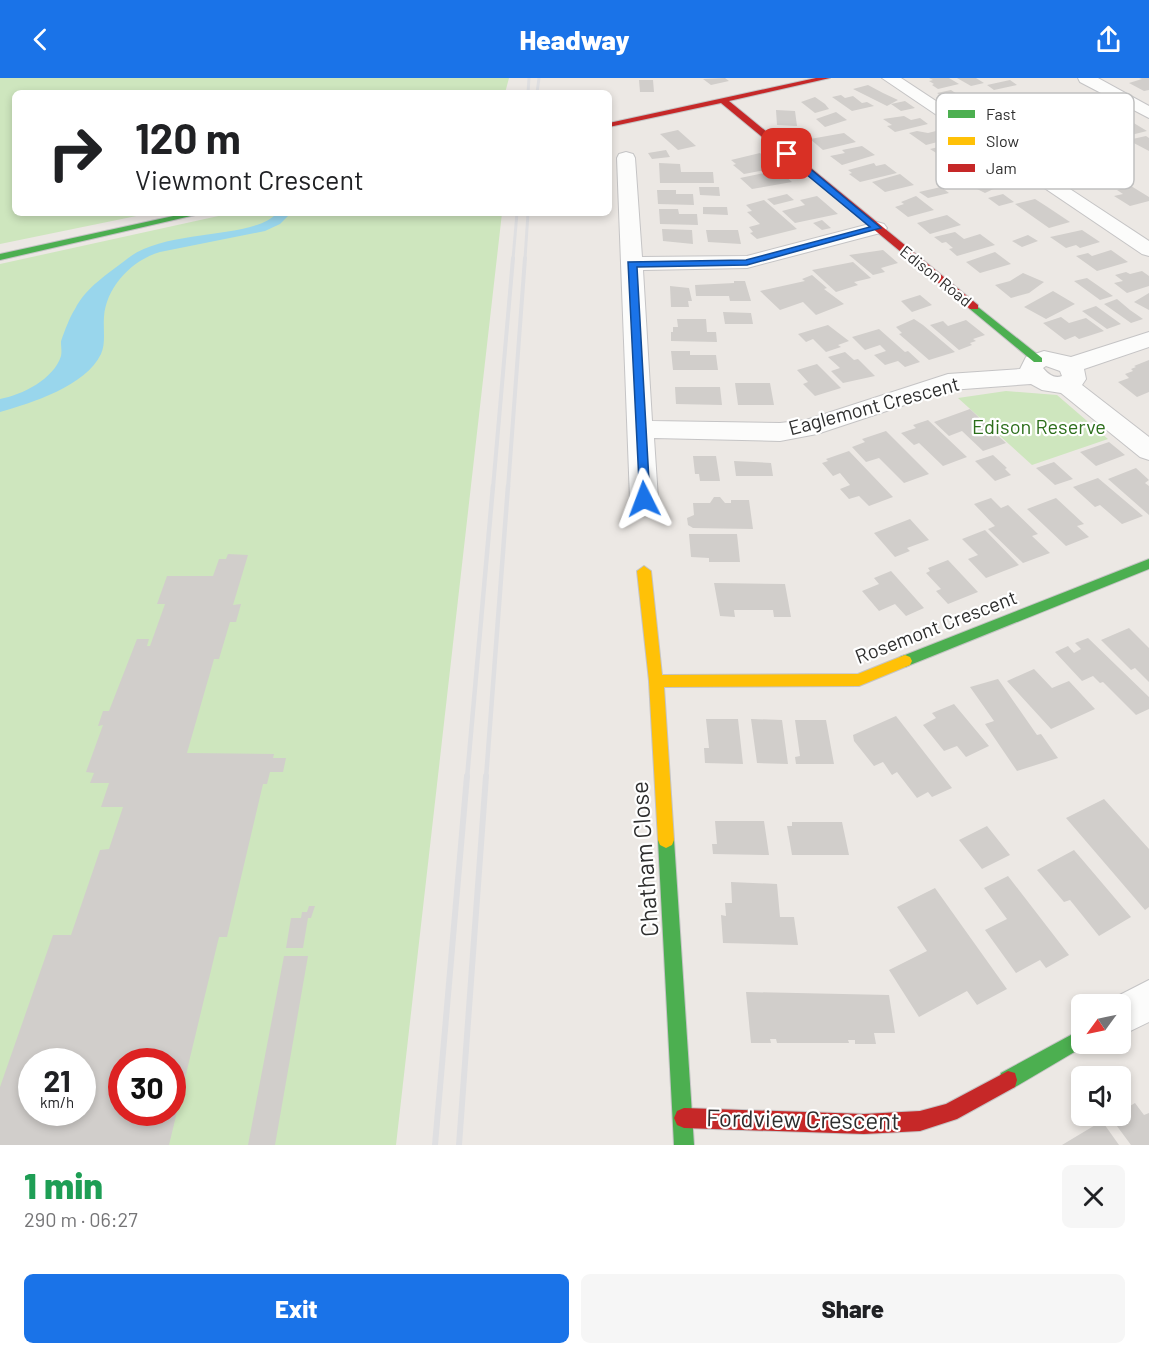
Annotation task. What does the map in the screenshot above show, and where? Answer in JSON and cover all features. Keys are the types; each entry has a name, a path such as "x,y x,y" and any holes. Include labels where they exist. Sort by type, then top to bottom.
{"street":[{"path":"612,124 826,78"},
{"path":"890,78 936,109"},
{"path":"1086,78 1113,93"},
{"name":"Edison Road","path":"722,100 877,228 1037,368"},
{"path":"1134,105 1149,113"},
{"path":"626,158 644,499"},
{"path":"1057,189 1149,250"},
{"path":"0,257 184,216"},
{"path":"632,264 747,262 877,228"},
{"path":"1149,339 1068,375 1149,451"},
{"name":"Eaglemont Crescent","path":"640,429 780,432 808,428 924,388 1037,368 1058,360 1068,375"},
{"name":"Rosemont Crescent","path":"656,681 859,680 1149,564"},
{"name":"Chatham Close","path":"644,571 656,681 684,1145"},
{"path":"1131,1010 1149,1000"},
{"name":"Fordview Crescent","path":"684,1118 864,1124 920,1121 950,1112 1071,1044"}],"green space":[{"path":"0,78 509,78 506,90 12,90 12,216 136,216 0,244"},
{"path":"218,216 502,216 396,1145 0,1145 0,264"},
{"name":"Edison Reserve","path":"1006,391 1057,395 1108,439 1032,465 958,398"}],"water":[{"path":"272,216 288,216 280,224 265,231 160,252 140,261 122,276 110,295 104,317 103,350 94,365 71,384 56,392 0,412 0,399 27,390 52,372 61,356 63,335 80,301 98,281 127,259 143,249 163,243 249,227"}],"building":[{"path":"725,78 729,81 711,85 703,79"},
{"path":"929,78 949,78 959,84 938,89 932,85 934,84 929,81 933,80"},
{"path":"957,78 976,78 984,83 971,86"},
{"path":"1139,78 1149,78 1149,90 1144,91 1129,83 1142,79"},
{"path":"639,80 653,80 654,92 640,92"},
{"path":"1010,80 1017,85 994,90 987,85"},
{"path":"868,85 898,100 887,106 853,89"},
{"path":"951,90 956,93 937,93"},
{"path":"841,95 845,98 853,96 862,103 867,102 874,106 852,111 832,97"},
{"path":"815,97 829,109 815,113 801,102"},
{"path":"905,101 915,108 901,111 891,104"},
{"path":"776,110 795,111 797,126 777,125"},
{"path":"836,112 847,120 825,127 816,119"},
{"path":"904,116 911,120 920,118 928,124 895,132 887,126 892,125 883,119"},
{"path":"1134,123 1147,131 1134,134"},
{"path":"678,130 696,146 678,150 660,134"},
{"path":"936,131 936,142 926,145 909,133"},
{"path":"844,133 856,142 823,150 810,139"},
{"path":"1146,136 1149,138 1149,151 1134,143 1134,139"},
{"path":"862,146 875,155 842,165 830,156 845,153 842,150"},
{"path":"666,150 670,157 652,159 648,153"},
{"path":"760,153 777,168 744,174 733,165 736,164 731,160"},
{"path":"659,163 680,164 681,172 713,172 714,183 660,183"},
{"path":"874,163 876,166 885,164 897,173 860,182 849,174 852,173 848,170"},
{"path":"778,170 785,172 788,175 785,176 792,182 752,189 740,178"},
{"path":"900,174 914,185 885,192 872,182"},
{"path":"699,187 719,187 720,196 700,195"},
{"path":"936,188 944,189 949,193 928,198 919,192"},
{"path":"1134,188 1149,197 1149,201 1130,206 1114,196 1123,194 1117,190"},
{"path":"977,189 993,189 985,193"},
{"path":"657,190 676,190 676,194 693,194 694,205 658,204"},
{"path":"787,194 794,200 774,205 767,199"},
{"path":"1003,194 1014,202 999,206 988,198"},
{"path":"817,196 838,214 795,223 782,211 805,205 800,200"},
{"path":"916,196 934,210 908,217 895,207 904,204 901,202"},
{"path":"1035,199 1070,222 1049,228 1015,204"},
{"path":"764,200 797,229 757,239 750,233 753,232 749,227 760,224 747,212 752,211 746,205"},
{"path":"703,207 727,207 728,215 703,214"},
{"path":"659,209 678,209 679,214 697,214 698,225 660,224"},
{"path":"947,215 961,225 930,234 917,223"},
{"path":"822,220 831,228 822,230 813,223"},
{"path":"662,229 692,230 693,244 663,241"},
{"path":"706,230 738,230 741,244 708,242"},
{"path":"1082,230 1100,242 1080,248 1076,245 1066,248 1050,237"},
{"path":"955,232 964,239 980,234 995,245 957,256 949,249 953,248 946,242 942,243 934,237"},
{"path":"1028,235 1038,241 1022,247 1012,241"},
{"path":"883,250 898,263 881,268 885,272 873,275 849,255"},
{"path":"1111,250 1128,262 1097,271 1076,256 1088,253 1092,256"},
{"path":"995,252 1011,264 980,273 966,262"},
{"path":"853,262 871,278 854,282 858,285 836,292 812,270"},
{"path":"1142,271 1149,276 1149,286 1127,293 1114,283 1123,281 1115,275"},
{"path":"1023,273 1044,282 1029,293 1011,298 995,285 1010,281"},
{"path":"812,275 827,288 824,289 844,304 816,315 803,302 780,310 760,291 805,281 802,279"},
{"path":"1087,278 1113,296 1100,300 1074,281"},
{"path":"734,281 745,281 751,301 730,301 729,296 696,296 695,285 734,283"},
{"path":"670,286 689,288 692,301 688,301 689,307 671,307"},
{"path":"1053,291 1075,304 1046,319 1024,307"},
{"path":"1149,293 1149,310 1134,302"},
{"path":"920,295 932,305 912,312 901,301"},
{"path":"1117,299 1143,319 1131,323 1104,304"},
{"path":"1096,306 1121,324 1107,329 1082,311"},
{"path":"723,312 751,313 753,324 725,324"},
{"path":"1061,317 1069,323 1086,318 1104,331 1079,339 1075,336 1065,340 1043,323"},
{"path":"677,319 706,319 707,332 716,332 717,342 671,341 673,327 678,327"},
{"path":"914,319 955,352 929,360 899,334 902,333 896,327"},
{"path":"966,320 985,335 973,339 976,341 970,343 972,345 959,350 930,325 943,321 948,326"},
{"path":"828,325 849,341 838,345 841,347 826,352 813,339 806,342 798,334"},
{"path":"879,329 920,362 905,367 898,361 885,365 874,355 886,351 880,345 865,350 852,337"},
{"path":"671,351 690,351 690,355 716,355 718,370 673,370"},
{"path":"845,352 854,360 858,359 875,376 843,383 831,371 840,368 828,357"},
{"path":"1149,360 1149,392 1137,397 1118,382 1129,378 1125,374 1133,371 1131,369 1136,367 1134,366"},
{"path":"817,364 841,388 815,396 803,384 808,382 797,370"},
{"path":"735,383 770,383 774,405 738,405"},
{"path":"675,387 720,387 722,405 676,404"},
{"path":"970,409 1006,443 983,451 962,431 949,436 934,422"},
{"path":"928,420 967,457 943,466 919,443 914,445 901,433 916,428 913,425"},
{"path":"886,431 929,474 904,483 879,458 866,462 852,447 865,442 862,439"},
{"path":"1109,442 1125,455 1096,466 1080,452"},
{"path":"849,451 893,497 869,506 859,496 849,499 840,489 850,485 840,473 833,476 822,463 828,461 826,459"},
{"path":"993,455 1011,475 995,481 975,461"},
{"path":"693,456 716,456 720,481 700,481 699,474 695,474"},
{"path":"734,461 771,463 773,476 736,476"},
{"path":"1054,462 1073,479 1055,485 1036,468"},
{"path":"1136,468 1149,480 1145,483 1149,486 1149,515 1108,479"},
{"path":"1098,478 1143,516 1122,524 1100,505 1095,507 1073,487"},
{"path":"714,497 720,497 725,503 731,503 731,500 749,500 753,529 693,528 688,525 687,518 694,515 693,503 710,503"},
{"path":"991,498 1001,508 1008,505 1038,534 1032,536 1050,553 1023,563 988,529 995,526 974,504"},
{"path":"1056,498 1084,524 1077,526 1089,537 1066,546 1027,509"},
{"path":"910,519 929,540 907,548 910,551 895,557 874,533"},
{"path":"985,530 1019,565 986,578 968,559 978,555 962,539"},
{"path":"689,534 737,534 740,562 709,562 709,558 691,557"},
{"path":"228,554 248,555 233,605 241,604 236,622 230,622 219,659 214,659 187,753 274,754 273,758 286,758 283,772 270,772 267,784 263,784 227,937 219,937 186,1074 186,1048 108,1048 108,1126 174,1126 169,1145 0,1145 0,1087 53,935 71,935 100,850 109,849 123,807 101,807 109,783 90,783 94,773 86,772 103,725 98,726 103,711 109,711 137,639 149,639 147,646 150,646 165,604 157,604 167,576 213,576 219,559 226,559"},
{"path":"948,560 978,592 948,604 936,591 941,589 926,573 930,571 928,568"},
{"path":"891,571 924,608 906,616 895,604 879,611 862,591 879,584 874,578"},
{"path":"714,583 785,584 791,617 774,617 773,610 734,610 735,617 720,616"},
{"path":"1129,628 1149,648 1149,682 1135,668 1131,670 1101,640"},
{"path":"1088,638 1149,697 1149,709 1136,715 1103,682 1100,683 1093,676 1082,681 1055,652 1068,646 1074,653 1081,649 1075,643"},
{"path":"1034,669 1052,688 1069,681 1095,709 1051,729 1007,681"},
{"path":"998,679 1037,735 1041,734 1058,758 1017,771 985,724 994,721 970,687"},
{"path":"954,704 989,746 966,757 957,746 944,751 923,725 936,718 932,713"},
{"path":"896,716 952,788 932,797 928,792 917,798 897,772 892,775 883,762 874,766 854,741 853,735"},
{"path":"706,719 738,719 743,764 705,763 704,748 709,748"},
{"path":"751,719 782,720 788,764 757,763"},
{"path":"795,720 826,720 834,764 796,764 795,757 800,756"},
{"path":"1104,799 1149,849 1149,907 1145,910 1066,818"},
{"path":"715,821 764,821 769,855 713,854 712,844 717,844"},
{"path":"792,822 842,822 849,855 792,855 787,826 792,826"},
{"path":"987,826 1010,855 982,869 959,840"},
{"path":"1074,850 1131,917 1099,936 1070,900 1064,902 1037,870"},
{"path":"1008,876 1069,955 1046,968 1040,960 1016,973 985,930 1007,919 984,888"},
{"path":"731,882 777,884 780,917 794,917 798,945 723,943 721,915 726,916 725,903 732,903"},
{"path":"935,888 1007,989 977,1005 967,991 919,1017 889,970 927,951 897,907"},
{"path":"309,906 315,906 311,918 308,918 303,948 286,948 291,918 301,918 302,912 307,912"},
{"path":"284,956 308,956 275,1145 248,1145"},
{"path":"746,992 889,995 895,1033 874,1033 876,1044 855,1044 855,1040 848,1040 849,1043 777,1043 776,1039 770,1039 771,1043 751,1043"},
{"path":"1135,1103 1144,1115 1149,1113 1149,1145 1131,1145 1117,1126 1131,1126 1131,1105"},
{"path":"1094,1126 1106,1126 1119,1145 1062,1145"}],"railway":[{"path":"528,90 529,78"},
{"path":"537,90 539,78"},
{"path":"513,259 517,216"},
{"path":"525,259 528,216"},
{"path":"493,488 513,258"},
{"path":"508,488 525,258"},
{"path":"467,778 493,486"},
{"path":"486,778 508,486"},
{"path":"435,1145 467,776"},
{"path":"459,1145 486,776"}],"traffic: fast":[{"path":"0,257 185,216"},
{"path":"974,307 1038,360"},
{"path":"905,661 1149,564"},
{"path":"666,840 684,1145"},
{"path":"1008,1080 1071,1044"}],"traffic: slow":[{"path":"644,571 656,681 666,840"},
{"path":"656,681 859,680 905,661"}],"traffic: jam":[{"path":"612,124 826,78"},
{"path":"722,100 974,307"},
{"path":"684,1118 864,1124 920,1121 950,1112 1008,1080"}],"route":[{"path":"644,499 632,264 747,262 877,228 787,154"}]}
